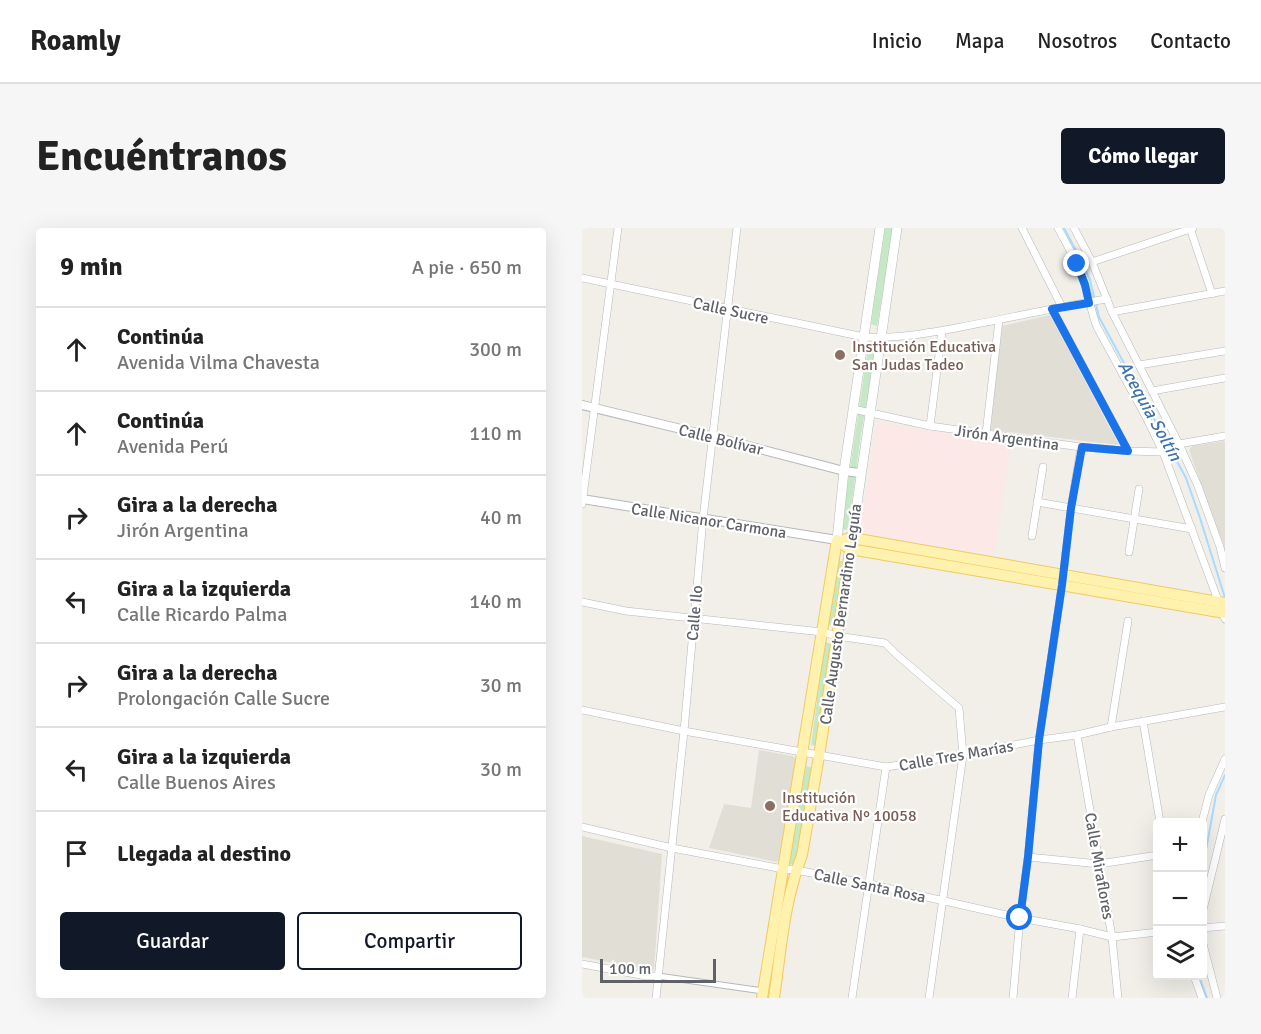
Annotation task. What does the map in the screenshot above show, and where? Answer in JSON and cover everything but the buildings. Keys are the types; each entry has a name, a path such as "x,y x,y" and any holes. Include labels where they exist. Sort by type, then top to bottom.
{"main road":[{"name":"Calle Augusto Bernardino Leguía","path":"762,995 837,540 844,471 880,228"},
{"name":"Calle Augusto Bernardino Leguía","path":"777,997 786,912 802,855 819,756 897,228"},
{"path":"837,540 1224,610"}],"street":[{"path":"582,501 618,228"},
{"name":"Calle Ilo","path":"656,998 703,519 737,228"},
{"path":"1022,228 1062,307"},
{"path":"1058,228 1085,285 1097,301 1112,312 1179,444 1198,486 1220,547 1225,568"},
{"path":"1074,228 1092,262 1097,301 1091,313 1163,452 1224,610"},
{"path":"1092,262 1191,228 1212,294"},
{"name":"Calle Sucre","path":"582,278 864,337 881,338 942,330 1097,301"},
{"path":"1112,312 1225,291"},
{"path":"1052,309 1128,451"},
{"path":"986,434 999,320"},
{"path":"930,426 942,330"},
{"path":"1139,365 1225,351"},
{"path":"1152,391 1225,378"},
{"name":"Calle Bolívar","path":"582,405 844,471 860,473"},
{"name":"Jirón Argentina","path":"853,409 930,426 986,434 1082,447 1163,452"},
{"path":"1179,444 1225,436"},
{"path":"1013,998 1039,740 1063,580 1071,508 1082,447"},
{"path":"1032,536 1043,467"},
{"path":"1130,552 1139,489"},
{"name":"Calle Nicanor Carmona","path":"582,501 837,540"},
{"path":"1037,502 1192,529"},
{"path":"582,602 626,611 822,632 885,643 959,708 963,755 928,998"},
{"path":"1111,727 1128,621"},
{"name":"Calle Tres Marías","path":"582,710 684,731 886,767 1225,707"},
{"path":"1143,721 1159,818"},
{"name":"Calle Miraflores","path":"1077,735 1112,937 1118,998"},
{"path":"1203,818 1209,795 1225,759"},
{"path":"852,998 886,767"},
{"path":"1207,896 1225,819"},
{"name":"Calle Santa Rosa","path":"582,827 672,848 869,884 1112,937 1153,933"},
{"path":"1028,857 1099,864 1153,856"},
{"path":"1215,858 1225,857"},
{"path":"1207,928 1225,926"},
{"path":"1072,998 1080,929"},
{"path":"1207,957 1217,998 1225,997"},
{"path":"582,964 777,997"},
{"path":"1196,980 1202,998"}],"shaded area":[{"path":"1050,315 1119,445 990,430 1002,326"},
{"path":"877,422 1011,444 994,555 860,534"},
{"path":"1225,441 1225,550 1189,450 1192,446"},
{"name":"Institución Educativa Nº 10058","path":"759,750 797,759 777,862 709,848 724,804 751,808"},
{"path":"582,836 662,854 654,971 582,957"}],"green space":[{"path":"885,228 894,228 877,326 871,324"},
{"path":"868,348 876,349 861,434 848,530 841,529"},
{"path":"836,560 842,561 833,625 828,625"},
{"path":"825,642 832,644 817,746 811,745"},
{"path":"806,766 814,768 795,865 787,864"}],"waterway":[{"name":"Acequia Soltín","path":"1064,228 1090,280 1099,317 1186,478 1225,598"},
{"name":"Acequia Soltín","path":"1207,844 1216,795 1225,775"},
{"name":"Acequia Soltín","path":"1200,980 1207,998"}],"place":[{"name":"Institución Educativa San Judas Tadeo","path":"840,355"},
{"name":"Institución Educativa Nº 10058","path":"770,806"}],"route":[{"path":"1020,918 1039,740 1071,508 1082,447 1128,451 1052,309 1089,303 1077,264"}]}
